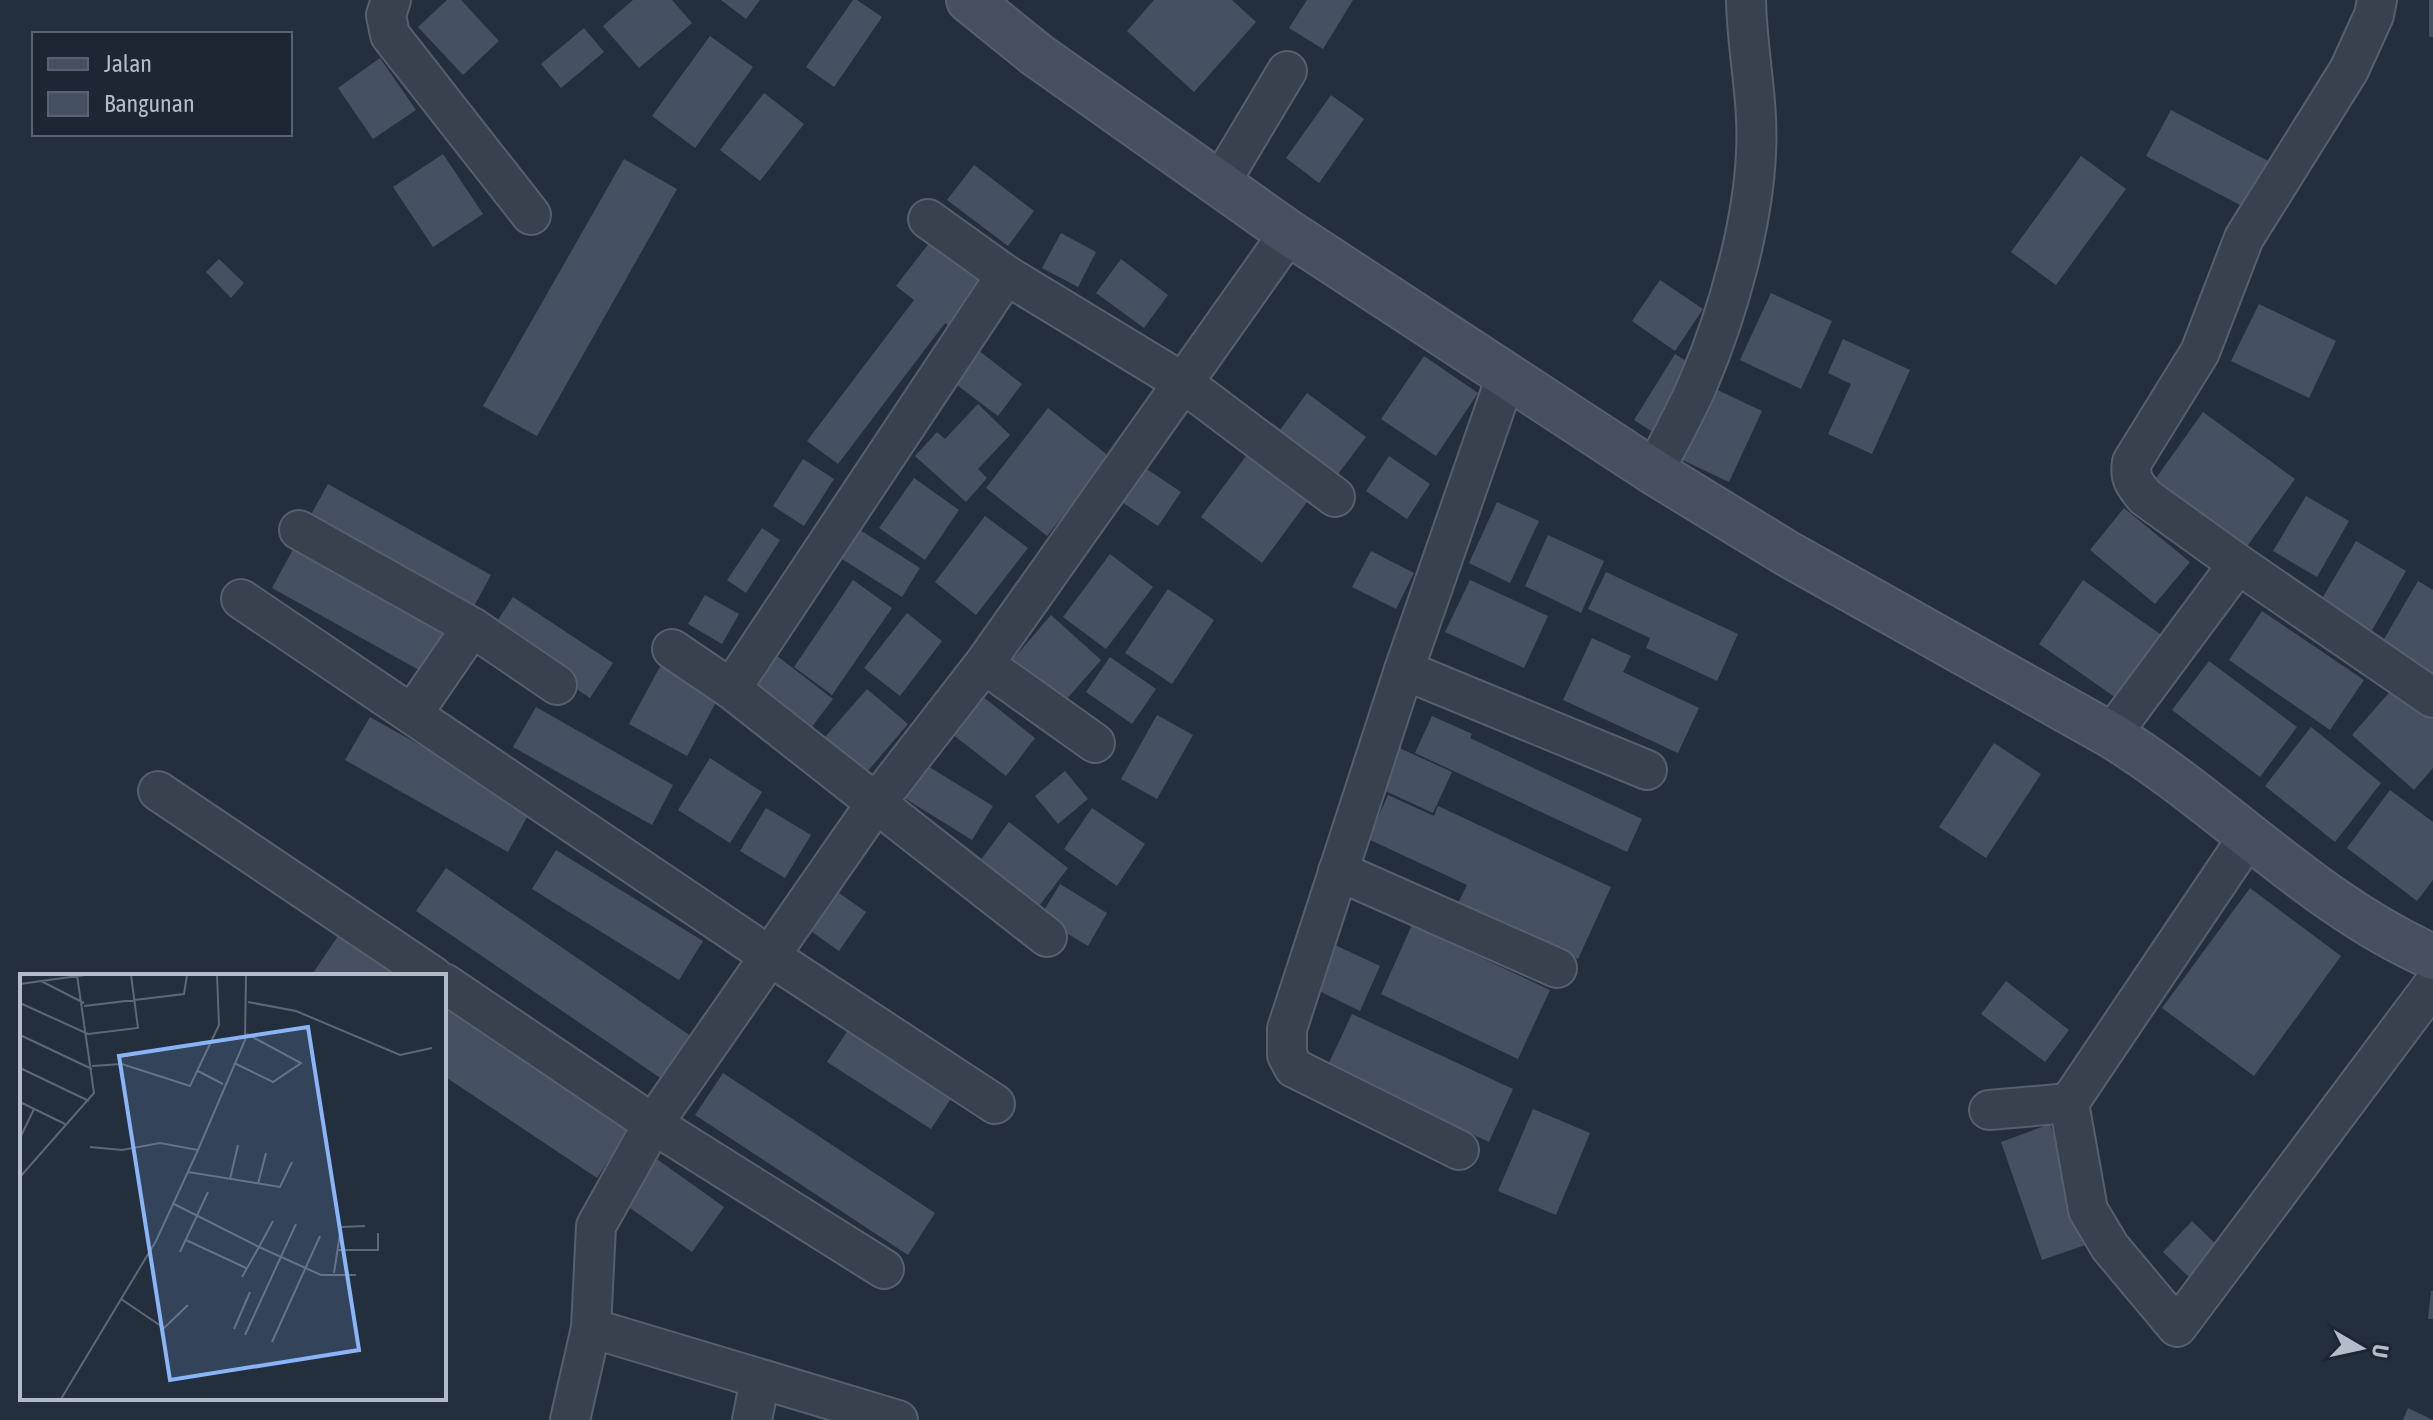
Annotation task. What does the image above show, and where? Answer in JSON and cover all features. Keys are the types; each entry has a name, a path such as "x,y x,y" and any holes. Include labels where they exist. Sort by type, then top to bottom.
{"street":[{"path":"391,0 386,15 390,35 531,215"},
{"path":"969,0 1037,55 1289,233 1654,472 1788,554 2158,764 2339,905 2379,931 2433,957"},
{"path":"1654,472 1700,379 1725,311 1751,202 1756,153 1756,98 1746,0"},
{"path":"2377,0 2374,15 2349,70 2244,238 2200,352 2132,462 2130,473 2134,484 2145,497 2433,698"},
{"path":"1220,183 1287,71"},
{"path":"928,219 1006,275 1182,382 1335,497"},
{"path":"570,1420 591,1328 596,1226 653,1124 876,803 984,664 1289,233"},
{"path":"731,689 1006,275"},
{"path":"1459,1150 1294,1068 1287,1055 1287,1029 1404,670 1507,374"},
{"path":"299,530 472,627 557,685"},
{"path":"2111,735 2238,564"},
{"path":"241,599 768,955 995,1104"},
{"path":"413,713 472,627"},
{"path":"672,649 731,689 1047,937"},
{"path":"984,664 1095,743"},
{"path":"1404,670 1647,770"},
{"path":"158,791 430,974"},
{"path":"2250,834 2069,1103 2088,1210 2110,1247 2177,1327 2433,985"},
{"path":"1338,871 1557,968"},
{"path":"446,984 653,1124 884,1269"},
{"path":"1989,1110 2069,1103"},
{"path":"591,1328 898,1420"},
{"path":"752,1420 760,1380"}],"building":[{"path":"447,0 461,0 499,41 463,75 418,27"},
{"path":"633,0 672,0 692,23 639,68 603,26"},
{"path":"721,0 760,0 746,19"},
{"path":"853,0 882,17 834,87 806,67"},
{"path":"1154,0 1232,0 1256,22 1194,92 1127,31"},
{"path":"1307,0 1353,0 1323,49 1289,28"},
{"path":"2429,0 2433,0 2433,37 2429,37"},
{"path":"584,28 604,52 561,88 541,64"},
{"path":"710,36 753,67 695,148 652,116"},
{"path":"380,58 416,110 373,139 338,88"},
{"path":"764,93 804,124 760,181 720,150"},
{"path":"1331,95 1364,119 1319,183 1286,158"},
{"path":"2171,110 2270,162 2246,208 2146,156"},
{"path":"443,154 483,214 433,247 393,187"},
{"path":"2081,156 2126,189 2056,285 2011,252"},
{"path":"624,159 677,189 537,436 483,406"},
{"path":"974,165 1034,211 1008,246 947,200"},
{"path":"1061,233 1096,252 1078,287 1042,268"},
{"path":"930,242 991,288 958,333 945,323 838,464 807,441 914,300 896,286"},
{"path":"219,259 244,283 231,298 206,272"},
{"path":"1121,259 1168,295 1144,328 1096,293"},
{"path":"1660,280 1703,309 1675,351 1632,321"},
{"path":"1771,293 1832,321 1801,389 1740,360"},
{"path":"2259,304 2336,341 2309,398 2231,361"},
{"path":"1843,339 1910,370 1872,454 1828,434 1851,384 1828,373"},
{"path":"969,343 1022,384 998,416 945,376"},
{"path":"1675,354 1697,368 1656,434 1634,420"},
{"path":"1424,356 1478,393 1436,456 1381,419"},
{"path":"1707,385 1762,411 1729,482 1674,456"},
{"path":"1307,393 1366,437 1338,474 1280,430"},
{"path":"978,404 1010,435 978,469 987,478 966,502 915,456 937,432 945,439"},
{"path":"1048,408 1110,457 1047,536 986,488"},
{"path":"2203,412 2295,479 2246,548 2154,481"},
{"path":"1249,452 1310,498 1262,563 1201,517"},
{"path":"1389,456 1430,484 1407,519 1366,491"},
{"path":"803,459 834,479 804,526 773,506"},
{"path":"1139,464 1181,492 1158,526 1116,498"},
{"path":"914,478 959,510 925,560 879,528"},
{"path":"328,484 491,575 467,619 304,527"},
{"path":"2306,496 2349,521 2317,577 2273,551"},
{"path":"1497,502 1539,521 1510,583 1469,563"},
{"path":"2124,508 2190,562 2155,604 2090,550"},
{"path":"985,516 1028,548 976,615 935,582"},
{"path":"762,528 780,540 746,593 727,580"},
{"path":"860,530 920,568 902,597 842,559"},
{"path":"1548,535 1604,561 1581,613 1525,586"},
{"path":"2356,541 2406,571 2371,632 2320,602"},
{"path":"296,544 459,635 435,679 272,588"},
{"path":"1371,551 1414,573 1396,609 1352,587"},
{"path":"1110,554 1153,587 1106,649 1063,617"},
{"path":"1606,572 1738,634 1717,681 1646,648 1650,638 1588,609"},
{"path":"853,580 892,608 832,695 794,667"},
{"path":"1470,580 1548,616 1524,668 1445,632"},
{"path":"2083,580 2163,636 2119,700 2039,644"},
{"path":"2418,581 2433,590 2433,677 2380,646"},
{"path":"1168,589 1214,620 1172,684 1125,653"},
{"path":"705,595 739,614 722,644 688,624"},
{"path":"513,597 613,663 590,698 490,632"},
{"path":"2262,611 2364,680 2330,730 2229,660"},
{"path":"907,613 942,641 900,696 864,668"},
{"path":"1051,615 1101,660 1058,709 1008,665"},
{"path":"1592,638 1631,656 1623,672 1699,708 1678,753 1563,700"},
{"path":"772,652 833,699 808,732 747,685"},
{"path":"1110,657 1156,689 1132,724 1086,692"},
{"path":"663,661 721,693 687,756 629,724"},
{"path":"2209,661 2297,727 2260,777 2172,710"},
{"path":"2401,679 2433,707 2433,768 2414,790 2352,735"},
{"path":"867,689 908,724 866,773 825,737"},
{"path":"977,692 1035,738 1006,776 947,730"},
{"path":"536,707 673,785 652,825 513,747"},
{"path":"1157,715 1193,735 1157,799 1121,779"},
{"path":"1432,716 1472,734 1470,738 1642,819 1627,852 1415,753"},
{"path":"370,717 532,808 508,852 345,760"},
{"path":"2311,727 2381,783 2335,842 2265,786"},
{"path":"1994,743 2041,774 1986,858 1939,827"},
{"path":"1395,746 1452,772 1433,813 1377,787"},
{"path":"710,758 762,792 730,843 678,810"},
{"path":"921,762 993,806 972,840 901,796"},
{"path":"1065,771 1088,799 1058,824 1035,796"},
{"path":"2390,790 2433,822 2433,880 2417,901 2347,848"},
{"path":"1388,795 1434,816 1438,806 1611,887 1578,959 1458,903 1467,885 1368,839"},
{"path":"766,808 811,835 785,878 740,851"},
{"path":"1092,808 1145,844 1117,886 1064,849"},
{"path":"1009,822 1068,868 1036,910 977,865"},
{"path":"556,850 703,941 679,980 532,889"},
{"path":"446,868 701,1043 672,1086 416,911"},
{"path":"825,883 866,912 839,951 798,922"},
{"path":"1060,884 1107,913 1088,946 1040,917"},
{"path":"2250,888 2341,956 2254,1076 2162,1008"},
{"path":"1412,925 1550,990 1518,1059 1381,994"},
{"path":"342,930 408,974 312,974"},
{"path":"1335,945 1380,966 1360,1011 1315,989"},
{"path":"2006,981 2069,1030 2045,1062 1981,1014"},
{"path":"446,999 633,1124 597,1178 446,1077"},
{"path":"1352,1014 1513,1089 1489,1142 1327,1067"},
{"path":"852,1024 956,1091 931,1129 827,1062"},
{"path":"723,1073 935,1213 908,1255 695,1115"},
{"path":"1533,1109 1590,1133 1556,1215 1498,1191"},
{"path":"2050,1124 2091,1243 2042,1260 2001,1142"},
{"path":"654,1157 724,1207 692,1252 623,1203"},
{"path":"2192,1221 2223,1251 2193,1281 2163,1252"},
{"path":"2431,1291 2433,1319 2428,1319"},
{"path":"2408,1408 2433,1420 2403,1420"}]}
